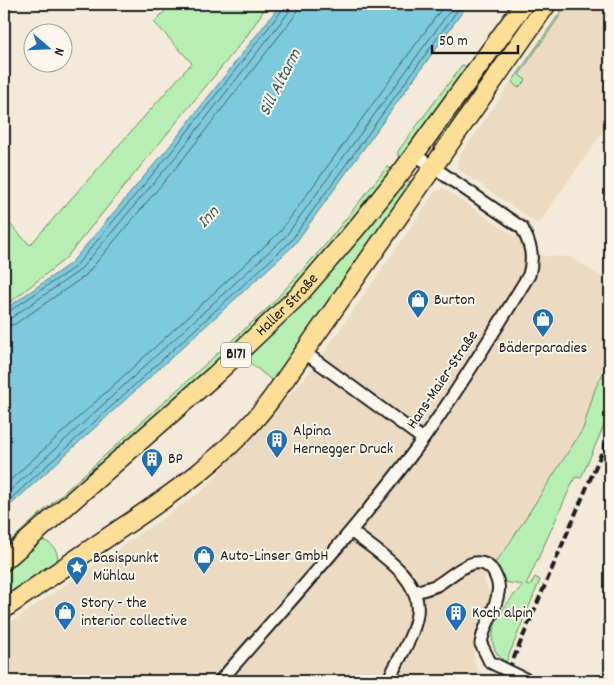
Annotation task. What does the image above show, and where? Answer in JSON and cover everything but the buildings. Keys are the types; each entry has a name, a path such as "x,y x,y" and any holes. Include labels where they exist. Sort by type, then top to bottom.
{"main road":[{"name":"Haller Straße","path":"4,561 43,536 298,296 359,225 414,154 524,4"},
{"path":"4,609 62,562 205,468 238,439 265,408 547,4"}],"street":[{"name":"Hans-Maier-Straße","path":"220,681 351,531 424,439 470,372 529,275 533,260 530,243 522,228 414,154"},
{"path":"304,352 424,439"},
{"path":"351,531 401,572 414,592 417,616 388,681"},
{"path":"414,592 434,586 466,565 480,564 490,568 498,581 498,595 484,630 481,644 485,656 496,667 529,681"}],"shaded area":[{"path":"566,4 610,4 610,122 538,224 458,169 458,158"},
{"path":"443,188 544,256 570,257 610,282 610,342 608,348 610,360 595,389 583,429 484,580 491,596 490,615 473,654 477,670 496,681 4,681 4,627 202,491 312,370 435,192"}],"green space":[{"path":"172,4 268,4 246,37 65,259 4,307 4,218 30,245 192,63 154,22"},
{"path":"533,4 539,4 436,151 434,150 439,138"},
{"path":"566,4 568,4 519,75 526,80 518,88 512,82"},
{"path":"462,65 468,67 402,158 398,156 398,151"},
{"path":"387,167 394,170 344,233 276,307 233,349 10,545 7,544 270,306 325,245"},
{"path":"406,179 413,184 275,383 248,361 255,347"},
{"path":"610,342 610,360 608,348"},
{"path":"610,360 610,412 581,478 575,477 526,585 530,586 535,577 540,580 506,662 497,653 493,644 493,633 496,623 508,602 523,585 498,581 490,569 505,550 583,429 595,389"},
{"path":"41,540 52,545 56,551 57,563 4,601 4,574"}],"water":[{"path":"281,4 468,4 294,245 4,511 4,310 71,263 169,147"}],"railway":[{"path":"504,681 610,433"}],"place":[{"name":"Burton","path":"418,319"},
{"name":"Bäderparadies","path":"543,338"},
{"name":"Alpina Hernegger Druck","path":"277,459"},
{"name":"BP","path":"152,478"},
{"name":"Auto-Linser GmbH","path":"204,575"},
{"name":"Basispunkt Mühlau","path":"77,586"},
{"name":"Story - the interior collective","path":"65,631"},
{"name":"Koch alpin","path":"456,632"}],"water label":[{"name":"Sill Altarm","path":"281,83"},
{"name":"Inn","path":"209,218"}]}
